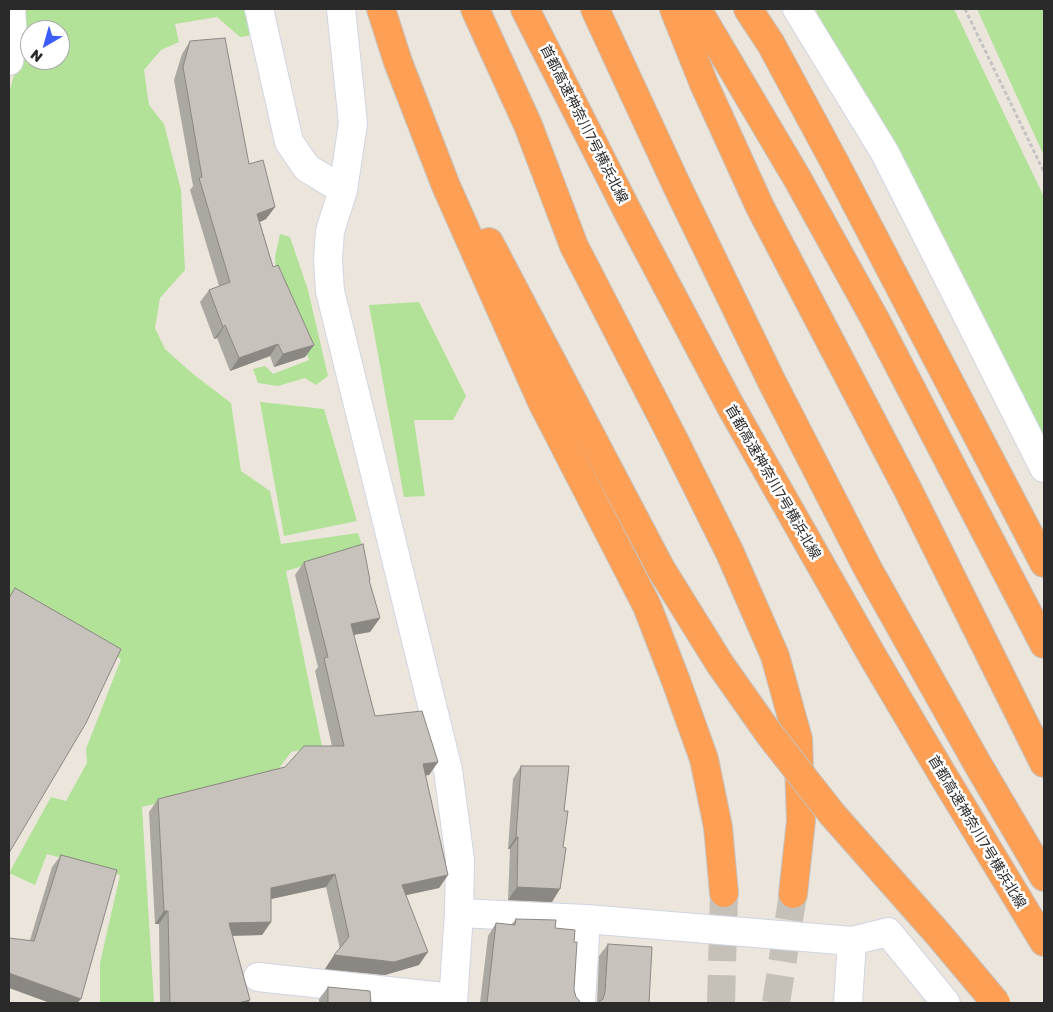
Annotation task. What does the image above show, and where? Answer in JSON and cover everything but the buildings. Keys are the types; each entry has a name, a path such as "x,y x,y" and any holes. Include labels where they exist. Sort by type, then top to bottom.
{"highway":[{"path":"381,9 398,62 446,186 538,394 646,606 676,681 704,759 718,827 724,893"},
{"path":"475,9 528,126 574,246 730,553 775,656 798,739 801,821 793,894"},
{"name":"首都高速神奈川7号横浜北線","path":"525,9 630,216 730,405 873,657 1044,942"},
{"path":"595,9 768,373 868,569 977,763 1044,877"},
{"path":"674,9 704,84 760,207 907,488 1044,763"},
{"path":"696,9 797,178 872,313 1044,644"},
{"path":"748,9 770,44 835,163 1044,564"},
{"path":"398,62 470,208 662,569 720,664 770,736 832,814 939,935 996,1003"}],"street":[{"path":"9,61 13,40 11,9"},
{"path":"259,9 289,142 307,168 343,190"},
{"path":"258,977 453,1001 459,914 460,860 448,770 330,291 328,259 330,231 343,190 353,123 341,9"},
{"path":"798,9 885,153 1044,468"},
{"path":"459,914 586,919 852,941 888,932 946,1003"},
{"path":"581,1003 586,919"},
{"path":"848,1003 852,941"}],"path":[{"path":"965,9 1044,172"}],"green space":[{"path":"19,9 248,9 253,35 240,37 217,17 175,24 179,42 161,50 144,70 149,105 164,124 181,190 185,270 160,298 155,328 165,349 193,374 231,403 241,471 270,491 281,544 358,533 363,548 286,571 322,746 291,752 274,775 142,807 154,1003 100,1003 100,963 120,875 47,854 35,885 9,873 51,797 66,801 87,763 86,749 121,659 9,594 9,93 20,53 20,70 70,70 70,20 21,20"},
{"path":"815,9 954,9 1044,197 1044,448 904,173"},
{"path":"977,9 1044,9 1044,156"},
{"path":"280,234 290,237 308,290 328,376 316,385 305,378 278,386 258,383 253,369 265,366 273,374 309,360 276,274 275,257"},
{"path":"419,302 466,396 453,420 414,420 425,496 404,497 369,305"},
{"path":"260,402 324,409 357,521 284,536"}],"tunnel":[{"path":"721,1003 724,893"},
{"path":"776,1003 793,894"}]}
